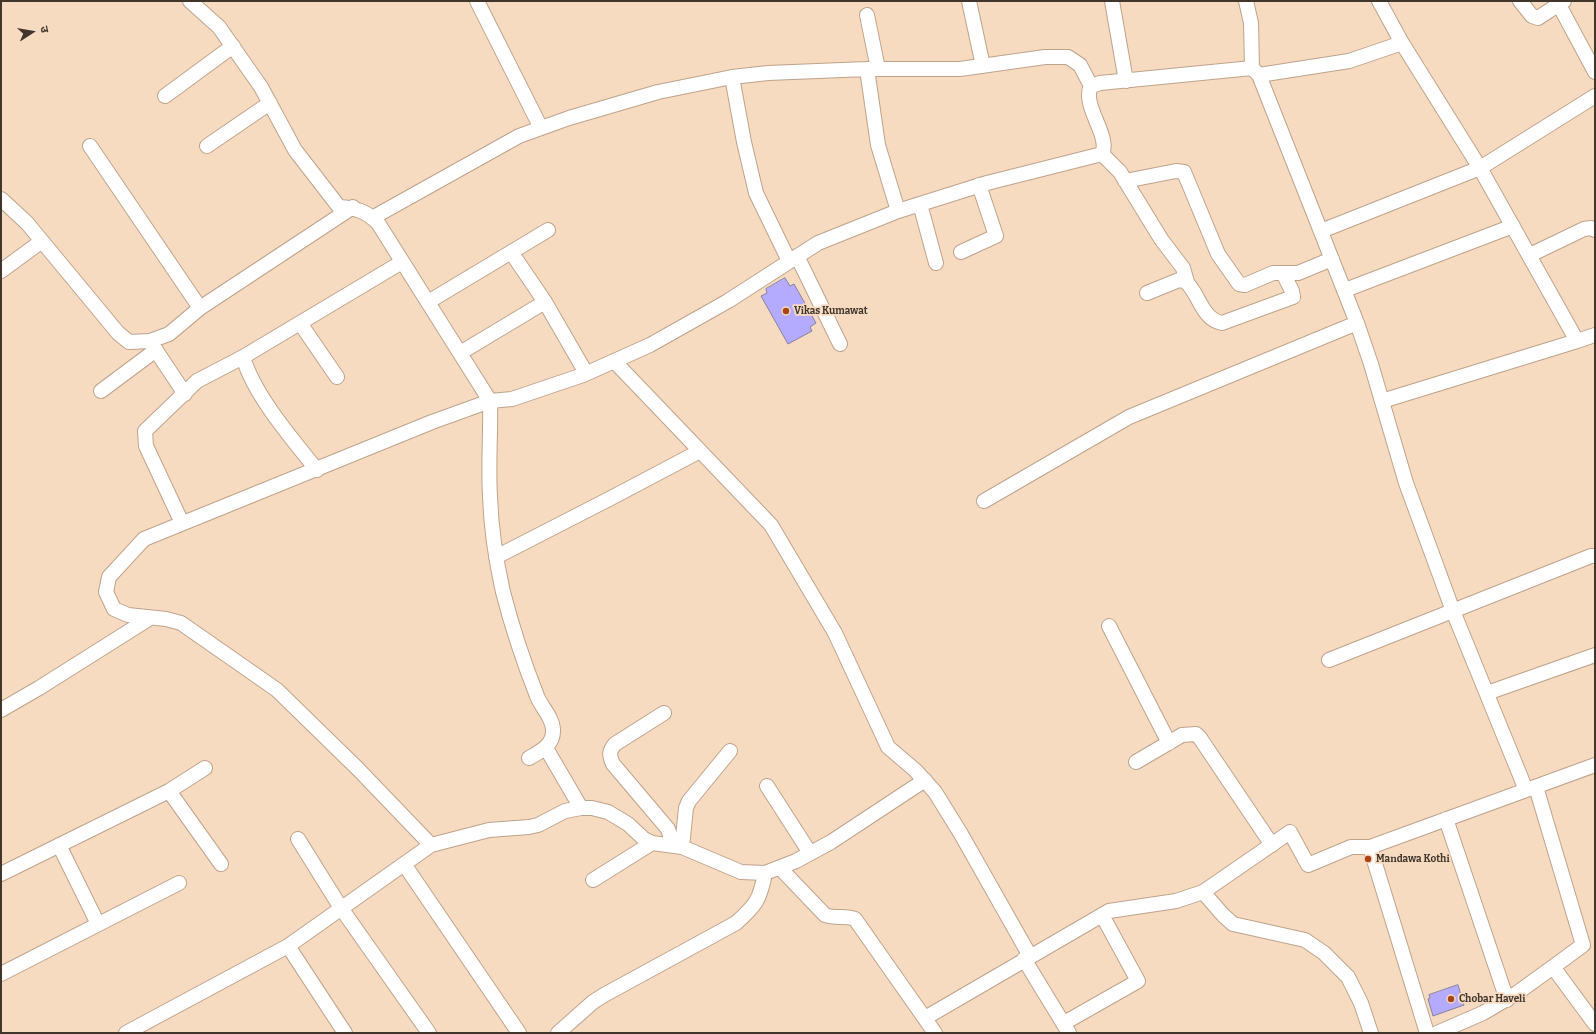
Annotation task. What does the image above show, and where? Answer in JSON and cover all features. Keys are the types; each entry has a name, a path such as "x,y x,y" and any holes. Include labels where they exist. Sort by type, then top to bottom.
{"street":[{"path":"190,1 219,27 233,46 261,86 295,150 339,207 353,208 367,213 372,218 428,302 490,401 489,494 496,557 503,592 530,679 538,700 550,718 553,729 551,740 546,748 530,758"},
{"path":"477,1 541,128"},
{"path":"969,1 983,66"},
{"path":"1112,1 1126,81"},
{"path":"1246,1 1255,71 1357,322 1406,483 1453,611 1487,693 1531,788 1589,941 1507,1000 1483,1013 1437,1033"},
{"path":"1379,1 1402,43 1480,168 1577,341"},
{"path":"1520,1 1532,16 1538,18 1562,3 1595,72"},
{"path":"867,15 878,145 898,211"},
{"path":"1091,86 1126,81 1255,71 1349,61 1402,43"},
{"path":"165,96 233,46"},
{"path":"372,218 519,136 569,118 658,92 732,77 768,73 872,69 960,69 1045,57 1068,57 1080,65 1091,86"},
{"path":"732,77 744,142 756,193 840,344"},
{"path":"1091,86 1088,91 1102,138 1104,150 1102,154"},
{"path":"1321,231 1480,168 1595,96"},
{"path":"207,146 270,103"},
{"path":"90,146 200,308"},
{"path":"1102,154 1120,172 1161,239 1182,268 1187,282 1204,310 1214,321 1222,323 1292,297 1292,291 1283,273"},
{"path":"431,845 358,769 277,690 181,623 166,619 128,615 114,609 106,592 109,577 144,539 432,422 490,401 512,399 586,373 614,361 650,345 722,304 818,243 898,211 979,185 1102,154"},
{"path":"1125,181 1182,171 1218,254 1237,282 1245,285 1273,273 1283,273 1288,275 1298,273 1332,259"},
{"path":"961,252 996,236 979,185"},
{"path":"1,199 27,223 118,333 129,342 153,346 185,394"},
{"path":"920,204 936,263"},
{"path":"101,391 200,308 353,208"},
{"path":"1344,290 1513,226"},
{"path":"1530,255 1584,229 1591,228 1595,230"},
{"path":"428,302 548,230"},
{"path":"1,271 42,241"},
{"path":"511,252 545,302 586,373"},
{"path":"182,523 146,446 145,431 151,423 185,394 197,381 244,357 402,262"},
{"path":"1146,293 1179,280 1187,282"},
{"path":"460,353 545,302"},
{"path":"984,501 1129,416 1357,322"},
{"path":"300,323 337,376"},
{"path":"1382,401 1595,335"},
{"path":"244,357 255,384 284,428 317,470"},
{"path":"614,361 771,525 835,633 888,747 925,780 935,792 961,834 1066,1028 1138,981 1102,915"},
{"path":"496,557 700,451"},
{"path":"1329,660 1590,556 1595,556"},
{"path":"1,710 150,618"},
{"path":"1109,626 1168,743"},
{"path":"1487,693 1595,655"},
{"path":"664,713 615,744 610,750 610,756 613,764 668,829 678,846"},
{"path":"1136,762 1168,743 1189,733 1196,734 1272,845"},
{"path":"546,748 581,808"},
{"path":"678,846 686,808 689,801 730,751"},
{"path":"926,1018 1027,957 1109,911 1176,901 1203,892 1290,832 1308,865 1351,847 1370,847 1595,765"},
{"path":"1,874 169,791 205,768"},
{"path":"126,1033 288,946 431,845 489,830 529,828 565,812 581,808 592,808 608,812 628,824 644,839 652,843 678,846 741,872 765,873 780,868 831,842 925,780"},
{"path":"768,786 810,853"},
{"path":"169,791 221,864"},
{"path":"1446,819 1507,1000"},
{"path":"298,840 341,908 429,1033"},
{"path":"593,880 652,843"},
{"path":"59,845 98,924"},
{"path":"1370,847 1428,1033"},
{"path":"404,864 519,1033"},
{"path":"780,868 825,915 833,918 847,916 855,919 926,1018 935,1033"},
{"path":"558,1033 592,1002 736,923 752,908 758,899 765,873"},
{"path":"1,974 179,883"},
{"path":"1203,892 1222,915 1233,924 1305,940 1324,953 1348,977 1361,1003 1371,1033"},
{"path":"288,946 345,1033"},
{"path":"1553,967 1595,1024"}],"building":[{"name":"Vikas Kumawat","path":"785,278 790,286 794,284 816,323 810,327 812,331 788,344 761,296 767,293 766,289"},
{"path":"1458,985 1464,1005 1433,1016 1428,999 1430,998 1429,995"}],"place":[{"name":"Vikas Kumawat","path":"786,311"},
{"name":"Mandawa Kothi","path":"1368,859"},
{"name":"Chobar Haveli","path":"1451,999"}]}
